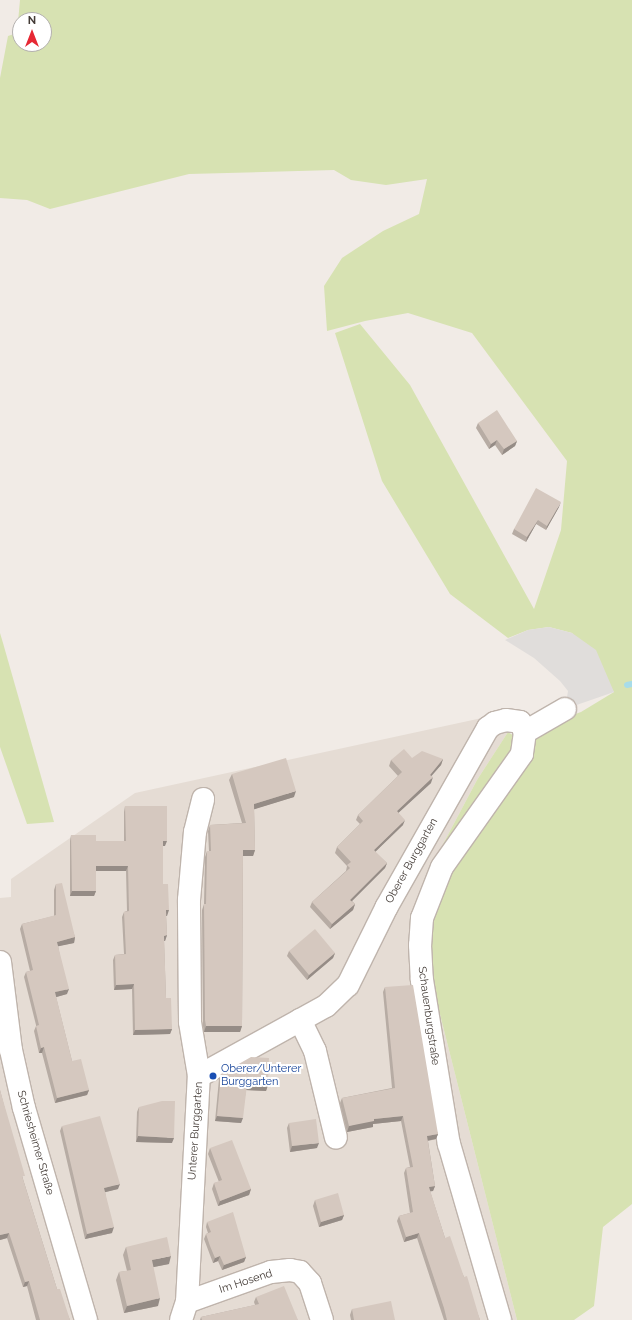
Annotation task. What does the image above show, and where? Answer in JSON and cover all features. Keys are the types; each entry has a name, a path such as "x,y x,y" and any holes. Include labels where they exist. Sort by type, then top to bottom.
{"street":[{"path":"524,732 565,709"},
{"name":"Oberer Burggarten","path":"199,1076 326,1006 348,985 390,901 488,728 495,723 513,720 524,727 524,732"},
{"name":"Schauenburgstraße","path":"500,1320 449,1144 423,988 420,945 422,918 436,879 522,754 524,732"},
{"name":"Unterer Burggarten","path":"184,1311 199,1076 190,1022 189,900 195,832 203,799"},
{"name":"Schriesheimer Straße","path":"0,962 1,991 10,1050 24,1108 86,1320"},
{"path":"300,1020 315,1051 336,1138"},
{"name":"Im Hosend","path":"184,1311 271,1272 290,1270 300,1272 310,1283 322,1320"}],"shaded area":[{"path":"549,627 572,633 596,650 614,692 565,709 568,691 560,681 534,658 505,640 528,630"},
{"path":"482,718 500,722 508,732 477,780 424,880 415,915 517,1320 0,1320 0,898 11,897 11,879 135,793"}],"green space":[{"path":"20,0 632,0 632,1204 603,1227 594,1306 574,1320 517,1320 415,915 424,880 477,780 508,732 514,736 581,712 614,692 572,633 549,627 528,630 508,638 450,594 382,481 335,333 360,324 410,385 534,609 561,530 567,461 472,333 408,313 365,321 327,331 324,286 342,258 383,231 419,214 427,179 386,185 351,180 334,170 189,174 50,209 27,200 0,198 0,78 8,36 12,35 12,52 52,52 52,12 19,12"},
{"path":"0,633 54,822 27,824 0,747"}],"building":[{"path":"497,410 517,441 504,449 497,440 491,444 478,423"},
{"path":"536,488 561,502 547,526 538,520 527,537 514,529"},
{"path":"404,749 412,758 422,751 443,759 430,775 433,777 397,811 405,820 374,850 387,863 350,900 355,904 332,924 312,902 350,868 347,865 351,862 337,847 363,821 358,815 402,772 391,760"},
{"path":"286,758 296,791 254,804 255,850 243,850 242,1026 206,1026 204,904 206,904 207,851 211,851 210,825 246,823 232,774"},
{"path":"125,806 167,806 167,841 163,841 163,884 168,884 169,910 166,910 167,935 164,936 166,998 171,998 172,1029 135,1030 134,984 116,985 115,955 126,954 124,912 129,911 128,866 96,866 96,891 72,891 71,835 96,835 96,841 126,841"},
{"path":"62,883 75,937 57,942 69,989 55,992 72,1061 81,1059 89,1090 57,1098 44,1047 41,1048 36,1026 39,1025 26,972 33,970 22,924 56,915 56,884"},
{"path":"315,929 335,953 309,975 289,951"},
{"path":"413,985 438,1134 427,1136 435,1186 429,1187 445,1238 450,1236 464,1277 467,1276 480,1320 447,1320 419,1233 406,1237 399,1216 413,1212 406,1168 413,1167 403,1116 374,1119 374,1121 349,1126 342,1098 395,1088 385,987"},
{"path":"251,1057 269,1058 268,1085 247,1085 243,1118 217,1116 221,1074"},
{"path":"0,1090 25,1176 22,1176 57,1289 60,1289 70,1320 40,1320 29,1281 25,1282 9,1233 0,1235"},
{"path":"162,1101 175,1101 174,1138 138,1136 139,1107"},
{"path":"100,1116 120,1184 104,1188 114,1227 87,1234 62,1126"},
{"path":"316,1119 319,1143 292,1146 289,1123"},
{"path":"232,1140 251,1189 220,1201 214,1183 222,1180 210,1148"},
{"path":"338,1193 344,1215 321,1222 315,1200"},
{"path":"233,1212 246,1257 224,1265 220,1256 215,1258 210,1246 206,1234 211,1232 207,1222"},
{"path":"167,1237 171,1256 152,1260 160,1298 127,1306 119,1272 131,1270 126,1247"},
{"path":"284,1286 298,1320 202,1320 201,1317 259,1304 256,1297"},
{"path":"391,1301 395,1320 354,1320 352,1309"}],"waterway":[{"path":"627,685 632,684"}],"place":[{"name":"Oberer/Unterer Burggarten","path":"213,1076"}]}
